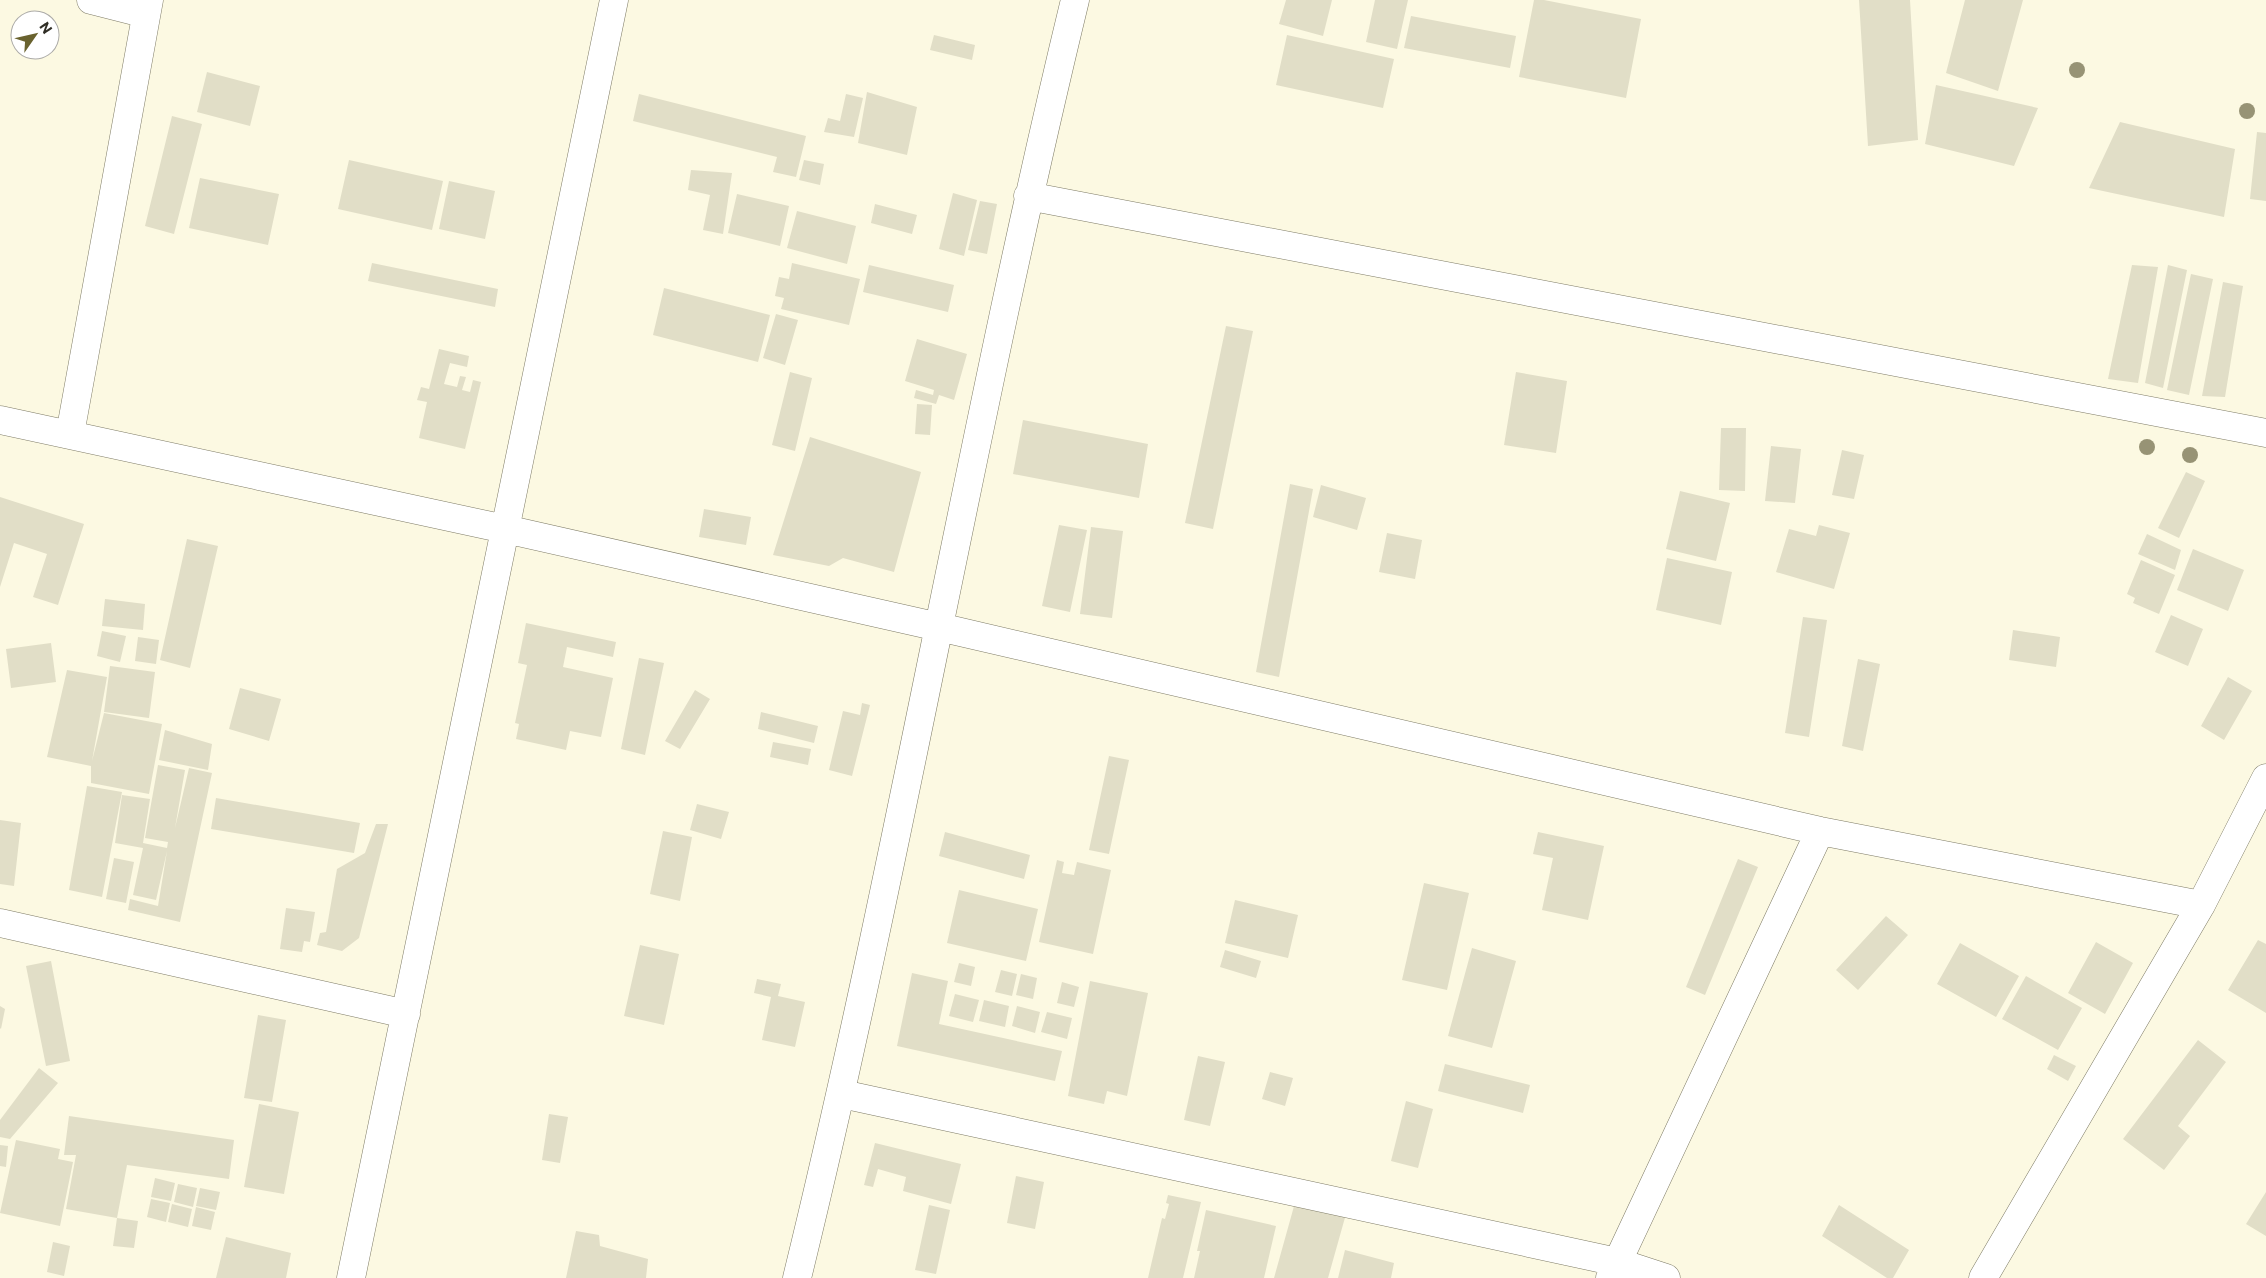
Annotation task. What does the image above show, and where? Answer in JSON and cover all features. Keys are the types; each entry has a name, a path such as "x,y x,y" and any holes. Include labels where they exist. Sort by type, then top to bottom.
{"street":[{"path":"70,434 148,7 91,0"},
{"path":"351,1278 614,0"},
{"path":"797,1278 842,1094 1028,196 1075,0"},
{"path":"1028,196 2266,433"},
{"path":"0,420 939,627 1820,831 2201,905"},
{"path":"1983,1278 2201,905 2266,778"},
{"path":"1614,1270 1820,831"},
{"path":"0,922 406,1014"},
{"path":"842,1094 1614,1270 1666,1278"}],"building":[{"path":"1286,0 1332,0 1323,36 1279,24"},
{"path":"1375,0 1408,0 1397,49 1366,42"},
{"path":"1534,0 1544,0 1641,19 1626,98 1519,77"},
{"path":"1859,0 1910,0 1918,140 1868,146"},
{"path":"1965,0 2023,0 1998,91 1946,73"},
{"path":"1411,16 1516,36 1510,68 1404,48"},
{"path":"934,35 975,45 972,60 930,50"},
{"path":"1287,35 1394,59 1383,108 1276,85"},
{"path":"207,72 260,86 250,126 197,112"},
{"path":"1936,85 2038,108 2014,166 1925,144"},
{"path":"867,92 917,107 907,155 858,143"},
{"path":"639,94 806,136 796,177 773,172 777,157 633,121"},
{"path":"846,94 863,98 854,137 824,132 828,118 840,121"},
{"path":"172,116 202,124 174,234 145,226"},
{"path":"2120,122 2235,149 2224,217 2089,188"},
{"path":"2257,132 2266,133 2266,201 2250,199"},
{"path":"349,160 443,181 432,230 338,209"},
{"path":"804,160 824,164 820,185 799,180"},
{"path":"691,170 732,173 723,234 703,230 710,195 688,190"},
{"path":"200,178 279,194 268,245 189,228"},
{"path":"449,181 495,191 485,239 439,229"},
{"path":"953,193 977,200 964,256 939,249"},
{"path":"737,194 789,206 780,246 728,233"},
{"path":"980,201 997,204 987,254 968,250"},
{"path":"875,204 917,215 912,234 871,223"},
{"path":"797,211 856,226 847,264 787,248"},
{"path":"372,263 498,289 495,307 368,281"},
{"path":"792,263 860,279 849,325 781,309 784,298 775,296 779,277 789,279"},
{"path":"869,265 954,285 948,312 863,292"},
{"path":"2132,265 2158,267 2138,383 2108,379"},
{"path":"2168,265 2187,270 2163,388 2145,383"},
{"path":"2191,274 2213,279 2189,395 2167,390"},
{"path":"2223,282 2243,286 2225,397 2202,396"},
{"path":"664,288 770,315 758,362 653,335"},
{"path":"776,314 798,320 785,365 763,358"},
{"path":"1226,326 1253,331 1213,529 1185,523"},
{"path":"917,339 967,354 954,400 939,395 936,404 914,398 916,390 933,395 934,390 905,381"},
{"path":"439,349 469,356 467,367 450,363 444,384 457,387 460,376 466,377 462,390 470,392 473,380 481,382 465,449 419,438 427,402 417,400 421,387 429,389"},
{"path":"790,372 812,378 795,451 772,445"},
{"path":"1516,372 1567,381 1556,453 1504,445"},
{"path":"917,404 932,405 930,435 915,434"},
{"path":"1023,420 1148,444 1139,498 1013,474"},
{"path":"1721,428 1746,428 1745,491 1719,490"},
{"path":"810,437 921,472 894,572 843,558 829,566 773,555"},
{"path":"1771,446 1801,449 1795,503 1765,501"},
{"path":"1842,450 1864,455 1854,499 1832,495"},
{"path":"2186,472 2205,481 2179,538 2158,528"},
{"path":"1290,484 1313,489 1279,677 1256,672"},
{"path":"1321,485 1366,498 1357,530 1313,517"},
{"path":"1680,491 1730,503 1716,561 1666,549"},
{"path":"0,497 84,524 58,605 33,597 47,554 14,543 0,587"},
{"path":"704,509 751,517 746,545 699,537"},
{"path":"1059,525 1087,530 1070,612 1042,606"},
{"path":"1819,525 1850,533 1834,589 1776,572 1789,529 1816,536"},
{"path":"1091,527 1123,531 1112,618 1080,614"},
{"path":"1387,533 1422,540 1415,579 1379,572"},
{"path":"2147,534 2181,550 2175,570 2138,554"},
{"path":"187,539 218,546 190,668 160,660"},
{"path":"2193,549 2244,570 2228,611 2177,590"},
{"path":"1667,558 1732,572 1721,625 1656,610"},
{"path":"2141,560 2175,575 2159,614 2133,603 2135,598 2127,594"},
{"path":"105,599 145,604 143,630 102,626"},
{"path":"2171,615 2203,629 2188,666 2155,652"},
{"path":"1803,617 1827,620 1809,737 1785,733"},
{"path":"526,623 616,642 613,657 567,647 563,667 613,678 601,737 570,731 566,750 516,739 519,724 515,723 527,665 518,663"},
{"path":"2013,630 2060,637 2056,667 2009,660"},
{"path":"102,631 126,636 120,662 97,656"},
{"path":"138,637 159,640 156,664 135,661"},
{"path":"51,643 56,682 11,688 6,649"},
{"path":"639,658 664,663 645,755 621,749"},
{"path":"1858,659 1880,664 1863,751 1842,746"},
{"path":"110,666 155,672 149,718 104,712"},
{"path":"67,670 107,677 92,761 104,713 162,724 149,794 91,783 91,766 47,757"},
{"path":"2228,677 2252,691 2224,740 2201,726"},
{"path":"240,688 281,699 269,741 229,729"},
{"path":"695,690 710,699 680,749 665,741"},
{"path":"862,703 870,705 852,776 829,770 843,711 860,715"},
{"path":"761,712 818,726 814,743 758,729"},
{"path":"165,730 212,744 208,770 159,760"},
{"path":"773,742 811,749 808,765 770,757"},
{"path":"1109,756 1129,760 1109,854 1089,850"},
{"path":"158,765 185,770 175,828 189,768 212,773 180,922 128,910 130,899 158,906 167,851 156,900 133,895 143,848 115,843 122,795 150,799 143,843 167,848 168,842 145,838"},
{"path":"87,786 122,792 102,897 69,890"},
{"path":"216,798 360,823 354,853 211,829"},
{"path":"697,804 729,812 721,839 690,830"},
{"path":"0,820 21,823 14,886 0,884"},
{"path":"376,824 388,824 359,938 342,951 317,945 320,933 326,932 337,869 365,853"},
{"path":"663,831 692,837 680,901 650,894"},
{"path":"945,832 1030,855 1024,879 939,856"},
{"path":"1538,832 1604,846 1588,920 1542,910 1553,858 1533,854"},
{"path":"114,858 134,862 126,903 106,899"},
{"path":"1738,859 1758,867 1705,995 1686,987"},
{"path":"1057,860 1064,862 1062,873 1074,875 1077,862 1111,870 1093,954 1039,942"},
{"path":"1424,883 1469,893 1447,990 1402,980"},
{"path":"959,890 1038,909 1026,961 947,943"},
{"path":"1235,900 1298,915 1288,958 1225,943"},
{"path":"286,908 315,912 310,942 304,941 302,952 280,949"},
{"path":"1886,916 1908,935 1858,990 1836,970"},
{"path":"2258,940 2266,944 2266,1013 2228,990"},
{"path":"2096,942 2133,963 2105,1014 2068,993"},
{"path":"1960,943 2019,976 1996,1017 1937,984"},
{"path":"640,945 679,954 664,1025 624,1016"},
{"path":"1472,948 1516,961 1492,1048 1448,1036"},
{"path":"1225,950 1261,961 1256,978 1220,967"},
{"path":"51,961 70,1061 46,1066 26,966"},
{"path":"959,963 975,967 971,986 954,982"},
{"path":"1001,970 1017,974 1012,996 995,992"},
{"path":"912,973 948,981 939,1024 1062,1051 1055,1081 897,1046"},
{"path":"1021,974 1037,978 1033,999 1016,995"},
{"path":"2026,976 2082,1008 2058,1050 2002,1019"},
{"path":"757,979 781,984 778,996 805,1002 795,1047 762,1040 771,997 754,993"},
{"path":"1090,981 1148,993 1127,1096 1107,1091 1104,1104 1068,1096"},
{"path":"1062,982 1079,987 1074,1007 1057,1003"},
{"path":"955,994 979,1000 973,1022 949,1016"},
{"path":"984,1000 1009,1006 1005,1027 979,1021"},
{"path":"0,1006 5,1009 1,1029 0,1028"},
{"path":"1017,1006 1040,1012 1035,1033 1012,1026"},
{"path":"1047,1012 1072,1018 1067,1039 1041,1032"},
{"path":"258,1015 286,1020 272,1102 244,1098"},
{"path":"2198,1040 2226,1062 2178,1126 2190,1136 2164,1170 2123,1139"},
{"path":"2054,1055 2076,1066 2068,1081 2047,1069"},
{"path":"1198,1056 1225,1062 1210,1126 1184,1120"},
{"path":"1445,1064 1530,1085 1523,1113 1438,1091"},
{"path":"39,1068 58,1083 10,1139 0,1137 0,1120"},
{"path":"1270,1072 1293,1078 1285,1106 1262,1099"},
{"path":"1406,1101 1433,1109 1418,1168 1391,1161"},
{"path":"259,1104 299,1112 284,1194 244,1187"},
{"path":"549,1114 568,1117 560,1163 542,1160"},
{"path":"69,1116 234,1140 229,1179 127,1165 117,1218 66,1209 76,1155 64,1155"},
{"path":"16,1140 60,1149 58,1159 73,1162 60,1226 0,1213"},
{"path":"875,1143 961,1164 951,1204 903,1191 906,1177 878,1169 873,1187 864,1185"},
{"path":"0,1145 8,1146 6,1167 0,1166"},
{"path":"1016,1176 1044,1182 1035,1229 1007,1223"},
{"path":"155,1178 175,1183 171,1201 151,1197"},
{"path":"178,1184 197,1188 193,1207 174,1202"},
{"path":"200,1188 220,1192 216,1210 196,1206"},
{"path":"2266,1192 2266,1236 2246,1224"},
{"path":"1168,1195 1201,1202 1183,1278 1148,1278 1162,1218 1165,1219 1169,1204 1166,1203"},
{"path":"151,1199 170,1203 166,1222 147,1217"},
{"path":"1296,1199 1346,1214 1328,1278 1274,1278"},
{"path":"172,1204 192,1209 188,1227 168,1222"},
{"path":"929,1205 950,1210 936,1274 915,1270"},
{"path":"1839,1205 1909,1250 1893,1278 1887,1278 1822,1236"},
{"path":"196,1207 215,1212 211,1230 192,1226"},
{"path":"1206,1210 1276,1226 1264,1278 1194,1278 1200,1251 1197,1251"},
{"path":"117,1218 138,1221 134,1248 113,1246"},
{"path":"576,1231 599,1235 600,1246 648,1259 646,1278 566,1278"},
{"path":"226,1237 291,1253 286,1278 216,1278"},
{"path":"53,1242 70,1246 64,1276 47,1272"},
{"path":"1345,1250 1394,1263 1391,1278 1338,1278"}]}
